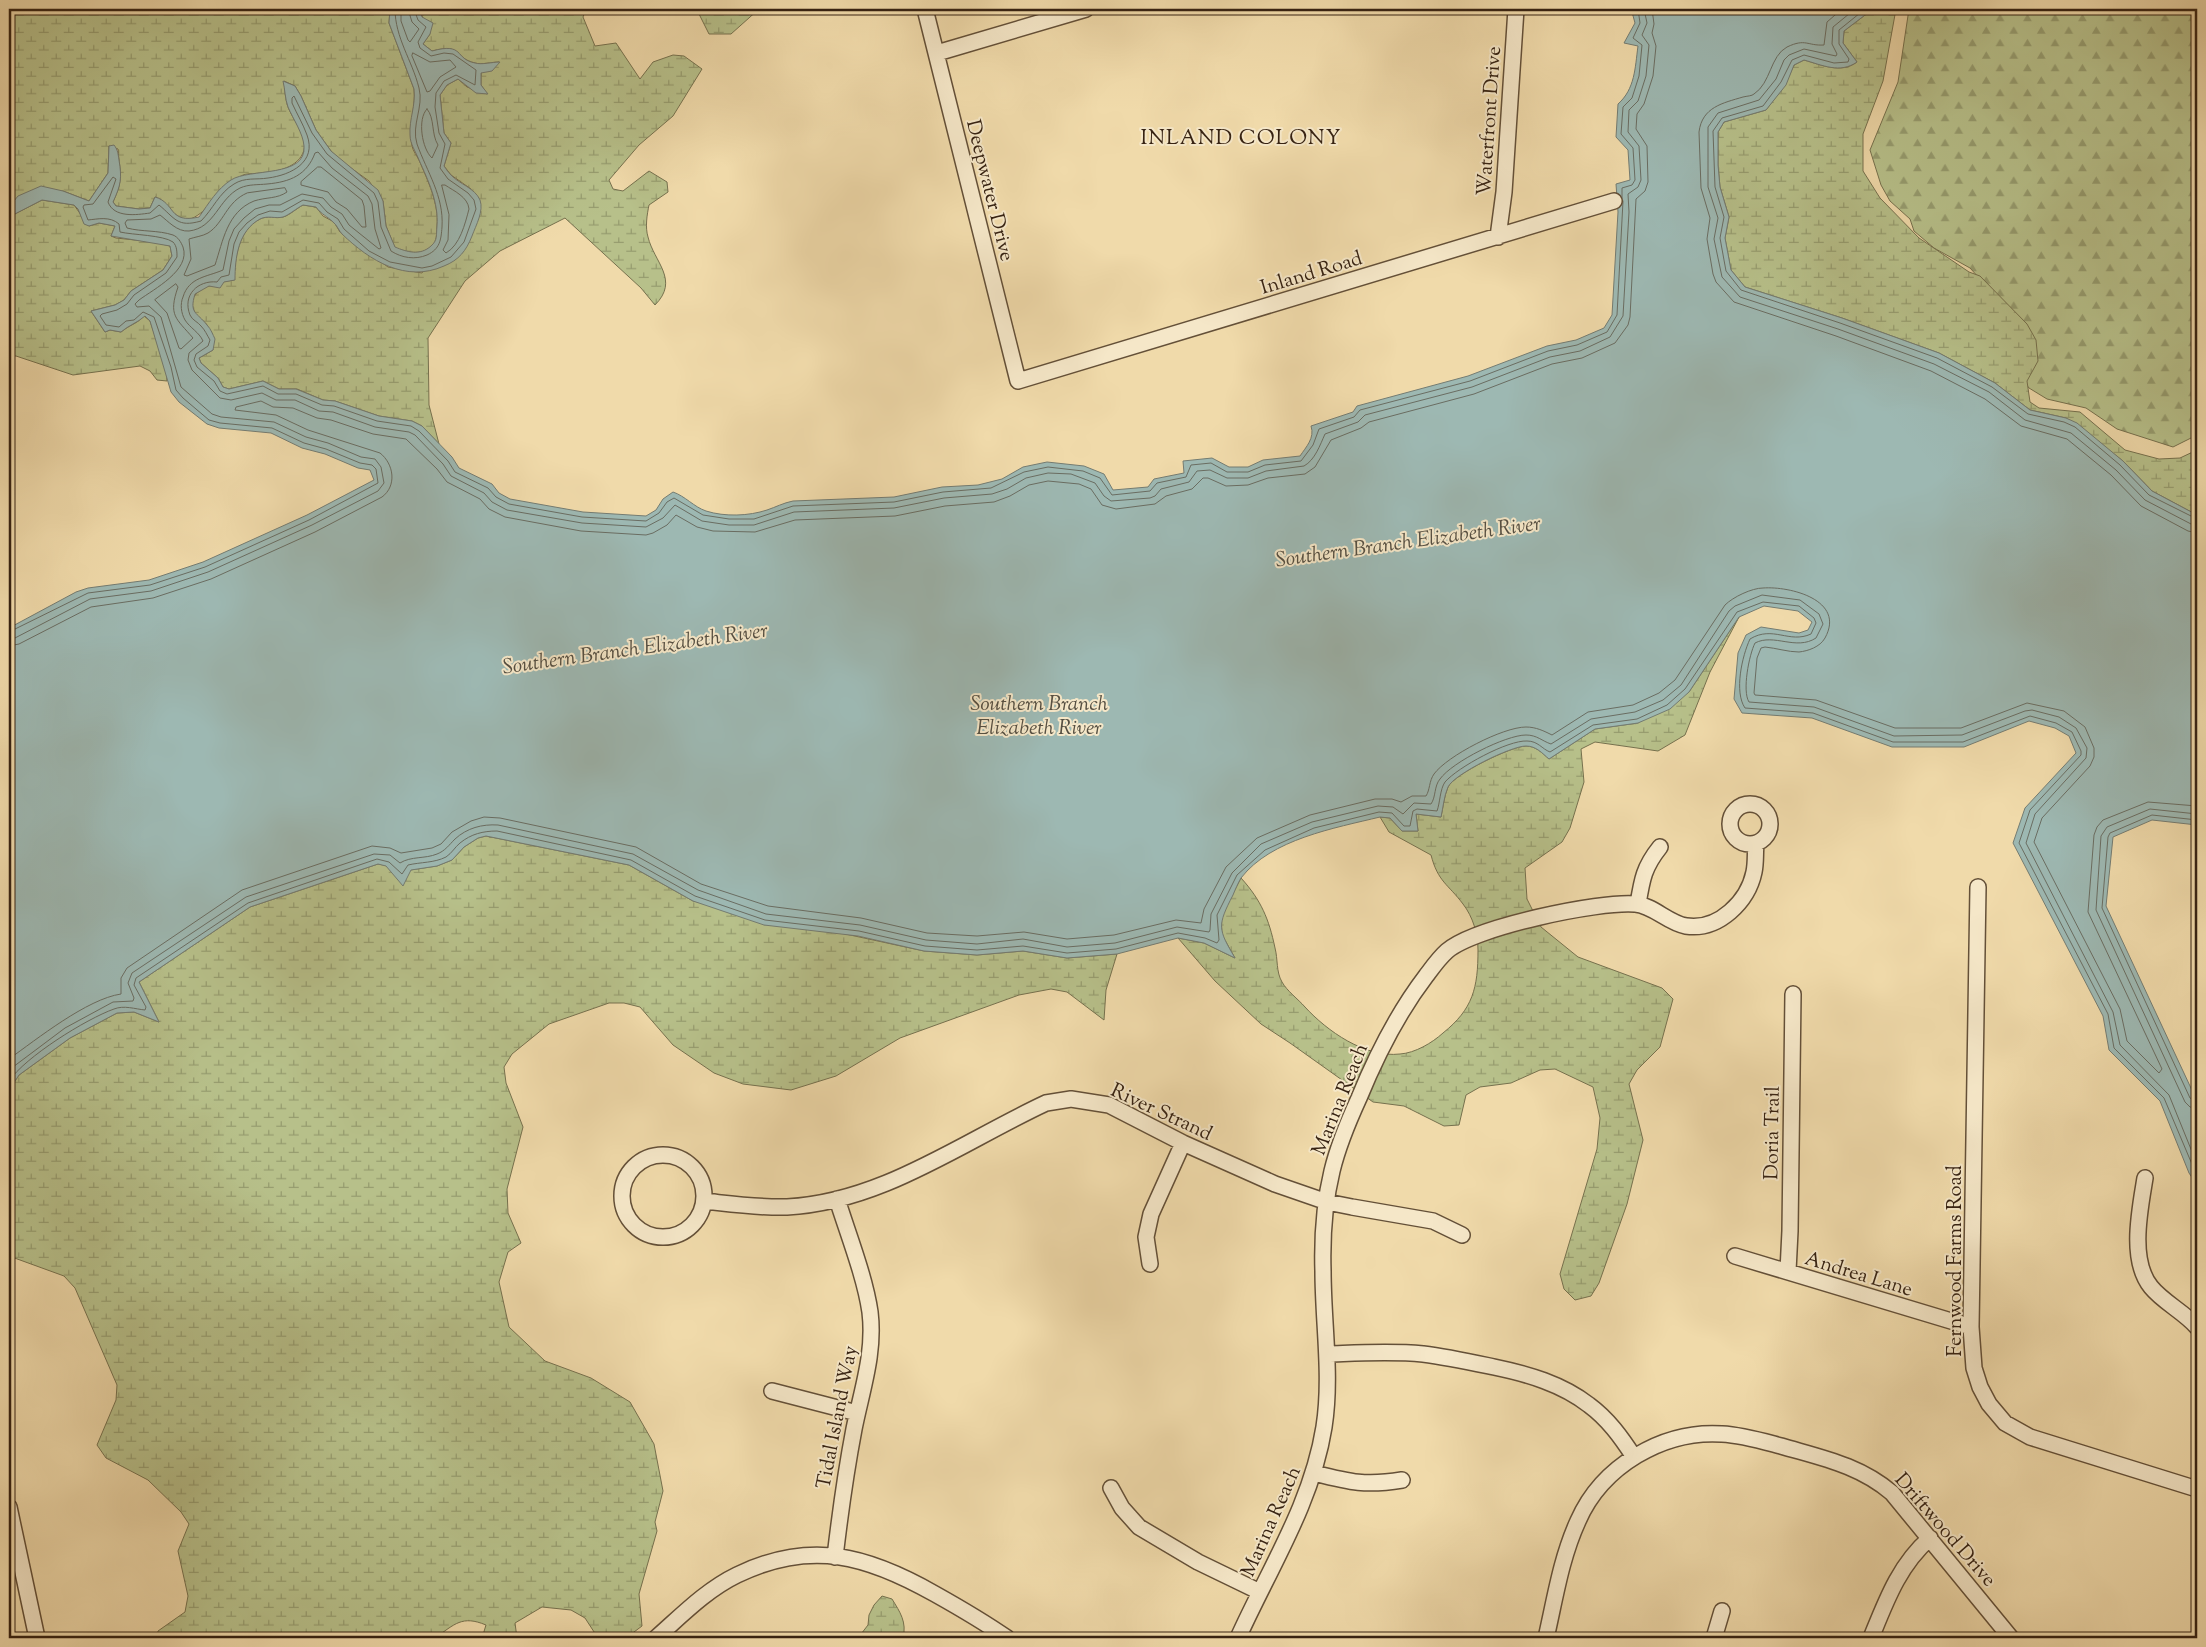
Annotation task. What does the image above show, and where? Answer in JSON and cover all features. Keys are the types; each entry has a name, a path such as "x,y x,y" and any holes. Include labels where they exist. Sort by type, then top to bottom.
{"street":[{"name":"Deepwater Drive","path":"926,9 1018,381"},
{"path":"936,53 1086,9"},
{"name":"Waterfront Drive","path":"1498,237 1506,166 1516,9"},
{"name":"Inland Road","path":"1018,381 1614,202"},
{"path":"1660,848 1649,861 1642,875 1638,904 1669,920 1686,926 1701,926 1728,914 1745,896 1755,870 1756,844"},
{"name":"Fernwood Farms Road","path":"1978,887 1971,1327 1974,1368 1980,1388 1989,1404 2005,1424 2018,1432 2038,1440 2197,1489"},
{"name":"Marina Reach","path":"1238,1638 1300,1510 1314,1473 1325,1417 1327,1354 1323,1230 1327,1202 1334,1163 1346,1127 1392,1025 1410,997 1448,950 1464,941 1487,932 1533,919 1598,906 1638,904"},
{"name":"Doria Trail","path":"1788,1272 1793,994"},
{"name":"River Strand","path":"704,1201 756,1207 788,1207 837,1199 874,1189 907,1174 1017,1116 1046,1103 1063,1100 1089,1100 1109,1105 1247,1173 1327,1202 1433,1221 1462,1235"},
{"path":"1150,1264 1146,1237 1150,1214 1183,1143"},
{"path":"668,1155 688,1163 695,1171 701,1180 704,1201 702,1212 689,1229 669,1237 658,1237 648,1235 631,1222 625,1212 622,1191 630,1172 638,1164 647,1158 668,1155"},
{"path":"2146,1178 2138,1229 2141,1263 2147,1281 2154,1290 2180,1310 2197,1327"},
{"name":"Tidal Island Way","path":"835,1557 842,1489 868,1374 871,1347 870,1312 837,1199"},
{"name":"Andrea Lane","path":"1735,1256 1971,1327"},
{"path":"1327,1354 1422,1354 1485,1365 1543,1380 1572,1393 1596,1411 1616,1430 1634,1457"},
{"path":"772,1391 858,1413"},
{"name":"Driftwood Drive","path":"1546,1638 1569,1542 1578,1520 1596,1490 1634,1457 1668,1441 1704,1434 1738,1435 1763,1441 1852,1468 1877,1480 1892,1493 2011,1638"},
{"path":"1314,1473 1359,1484 1377,1484 1402,1480"},
{"path":"1111,1488 1122,1508 1139,1527 1198,1562 1260,1592"},
{"path":"9,1508 37,1638"},
{"path":"1871,1638 1894,1581 1906,1563 1930,1538"},
{"path":"656,1638 700,1600 736,1575 771,1562 797,1556 859,1560 903,1576 979,1619 1007,1638"},
{"path":"1714,1638 1722,1611"}],"green space":[{"path":"9,9 390,9 389,23 414,89 411,139 435,201 437,235 435,242 431,247 422,252 409,252 395,248 386,226 383,201 369,181 331,151 316,130 295,86 284,81 287,104 304,139 305,145 301,156 292,165 280,170 241,176 201,213 194,217 183,219 179,217 164,202 155,197 150,208 139,209 116,206 113,202 119,187 118,149 109,146 108,173 89,201 63,191 14,200 9,207"},
{"path":"419,9 586,9 583,17 595,46 616,43 640,79 653,62 673,55 684,56 702,69 673,116 639,145 609,180 613,189 623,191 649,171 667,182 668,192 649,205 647,221 648,237 665,279 662,296 655,305 641,288 565,218 500,251 465,281 428,338 429,405 439,444 422,426 412,421 379,416 335,401 323,400 297,389 279,389 263,381 229,389 223,387 218,378 201,363 199,358 213,350 208,327 196,315 192,305 193,298 204,288 234,280 239,245 242,237 253,224 263,218 286,216 303,205 316,207 323,216 334,222 340,232 388,267 422,273 471,189 451,175 444,166 451,143 444,133 440,95 447,85 458,79 467,87 487,94 481,85 481,72 499,62 477,64 463,58 454,50 442,49 432,51 423,44 430,34"},
{"path":"702,9 759,9 731,34 709,34 699,14"},
{"path":"1873,9 1896,9 1883,81 1863,134 1863,171 1880,198 1919,238 1969,272 1980,276 2027,324 2036,340 2038,361 2027,381 2030,402 2039,408 2080,412 2125,450 2159,459 2180,458 2197,450 2197,515 2152,491 2123,461 2066,418 2030,410 1995,383 1939,353 1842,318 1745,287 1731,270 1725,238 1729,217 1720,187 1718,132 1724,122 1766,110 1785,85 1794,65 1804,60 1838,68 1851,66 1857,62 1843,43 1844,31"},
{"path":"1909,9 2197,9 2197,435 2173,447 2117,429 2086,408 2047,399 2029,388 2011,365 1990,290 1970,268 1934,248 1914,231 1910,219 1890,201 1881,185 1870,150 1898,82"},
{"path":"42,200 74,205 89,226 99,223 115,226 111,236 116,238 154,242 170,246 172,256 163,270 131,291 124,300 115,305 91,311 105,332 110,330 121,332 144,316 150,321 166,369 167,381 157,380 150,371 140,366 73,375 16,356 9,356 9,217"},
{"path":"1739,617 1710,672 1685,735 1658,751 1595,742 1581,749 1584,782 1570,828 1562,842 1525,868 1527,899 1541,927 1578,957 1662,988 1673,999 1660,1047 1637,1070 1629,1084 1643,1140 1627,1204 1599,1283 1591,1296 1575,1300 1564,1289 1560,1274 1597,1149 1600,1118 1593,1087 1555,1069 1540,1070 1511,1083 1480,1087 1466,1095 1459,1125 1444,1126 1404,1106 1373,1102 1261,1024 1215,981 1178,938 1204,943 1235,958 1222,935 1221,917 1241,878 1254,894 1267,919 1282,982 1324,1025 1348,1041 1373,1052 1400,1054 1417,1050 1429,1044 1453,1024 1472,997 1478,963 1476,932 1467,909 1440,877 1431,855 1389,832 1380,817 1390,818 1402,831 1418,831 1416,814 1441,817 1448,787 1461,775 1484,762 1519,747 1526,746 1536,749 1549,759 1595,729 1638,723 1689,692"},
{"path":"486,836 629,865 693,901 924,951 977,955 1023,951 1067,958 1117,954 1106,990 1104,1020 1067,992 1051,989 1019,995 900,1038 836,1076 791,1090 743,1084 714,1073 673,1045 640,1007 624,1003 609,1003 549,1024 512,1054 504,1067 506,1083 523,1127 507,1189 508,1213 521,1243 508,1252 499,1282 509,1327 545,1361 591,1378 630,1402 654,1444 663,1491 655,1522 657,1531 639,1594 642,1626 626,1638 598,1638 585,1618 571,1610 542,1607 515,1623 517,1638 482,1638 486,1625 465,1621 459,1622 435,1638 157,1638 158,1631 185,1612 188,1596 178,1551 189,1524 181,1512 148,1480 106,1458 97,1445 116,1400 117,1385 75,1288 64,1276 9,1256 9,1090 19,1075 70,1038 117,1013 134,1012 159,1022 139,982 250,907 378,864 410,870 437,866 452,860 464,847 478,838"},
{"path":"882,1596 892,1599 900,1613 904,1627 903,1638 858,1638 868,1625 869,1615 874,1605"}],"water":[{"name":"Southern Branch Elizabeth River","path":"390,9 419,9 422,17 433,23 430,34 423,44 432,51 442,49 455,50 468,61 475,63 500,62 492,71 481,73 481,85 488,94 476,93 458,79 447,85 440,95 444,133 451,143 444,166 454,178 478,196 481,204 479,218 467,246 458,258 449,264 430,271 416,272 389,266 364,253 342,234 334,223 316,207 303,205 283,217 260,219 247,230 242,238 237,254 235,280 224,282 220,288 209,286 195,294 193,305 195,312 210,328 215,339 213,350 199,358 201,363 218,378 223,387 229,389 263,381 279,389 296,389 323,400 335,401 379,416 412,421 422,426 452,457 459,468 492,484 499,493 510,499 583,512 646,516 656,510 663,499 673,492 706,511 745,515 793,501 894,497 942,487 978,485 1002,479 1023,467 1047,462 1084,466 1104,474 1113,490 1148,487 1154,479 1184,473 1183,461 1212,458 1229,467 1248,467 1263,460 1300,456 1311,438 1311,426 1353,412 1357,406 1468,376 1547,346 1576,340 1604,328 1612,315 1618,212 1616,184 1630,180 1628,150 1616,137 1618,104 1624,98 1631,85 1636,62 1638,46 1624,43 1635,23 1632,12 1634,9 1873,9 1844,31 1843,43 1857,62 1851,66 1838,68 1804,60 1794,65 1786,85 1766,110 1724,122 1718,132 1720,187 1729,217 1725,238 1731,270 1745,287 1842,318 1939,353 1995,383 2030,410 2066,418 2077,423 2123,461 2152,491 2197,515 2197,825 2152,820 2113,837 2106,906 2197,1101 2197,1185 2189,1173 2160,1101 2109,1050 2103,1016 2013,843 2025,808 2076,753 2069,736 2055,728 2029,721 1964,747 1892,747 1812,718 1742,713 1734,699 1738,653 1746,635 1761,627 1799,633 1808,630 1812,622 1798,611 1764,606 1739,617 1689,692 1670,709 1638,723 1595,729 1549,759 1536,749 1526,746 1508,751 1471,768 1448,787 1441,817 1416,814 1418,831 1402,831 1390,818 1380,817 1305,837 1286,844 1269,854 1241,878 1224,914 1222,921 1223,933 1235,958 1204,943 1178,938 1117,954 1067,958 1023,951 977,955 924,951 858,936 764,925 693,901 629,865 486,836 478,838 464,847 452,860 437,866 411,870 403,886 386,866 378,864 250,907 139,982 159,1022 134,1012 117,1013 70,1038 19,1075 9,1090 9,628 76,592 88,588 149,580 203,562 307,515 374,480 370,470 358,468 325,454 302,448 271,433 219,428 207,424 179,402 171,392 150,321 145,316 121,332 110,330 105,332 91,311 115,305 124,300 131,291 163,270 172,256 170,246 111,236 115,226 99,223 89,226 84,224 78,209 74,205 42,200 9,217 9,207 18,196 41,186 63,191 89,201 108,173 109,146 114,145 118,152 120,172 119,186 113,202 116,206 139,209 150,208 155,197 162,200 173,212 182,218 199,217 217,192 231,180 239,176 287,168 296,163 302,156 303,141 286,101 283,81 295,86 316,130 331,151 378,190 383,201 386,226 395,247 413,252 427,249 435,242 436,237 437,217 435,200 410,138 414,89 389,23"}],"district":[{"name":"INLAND COLONY","path":"1241,137"}]}
